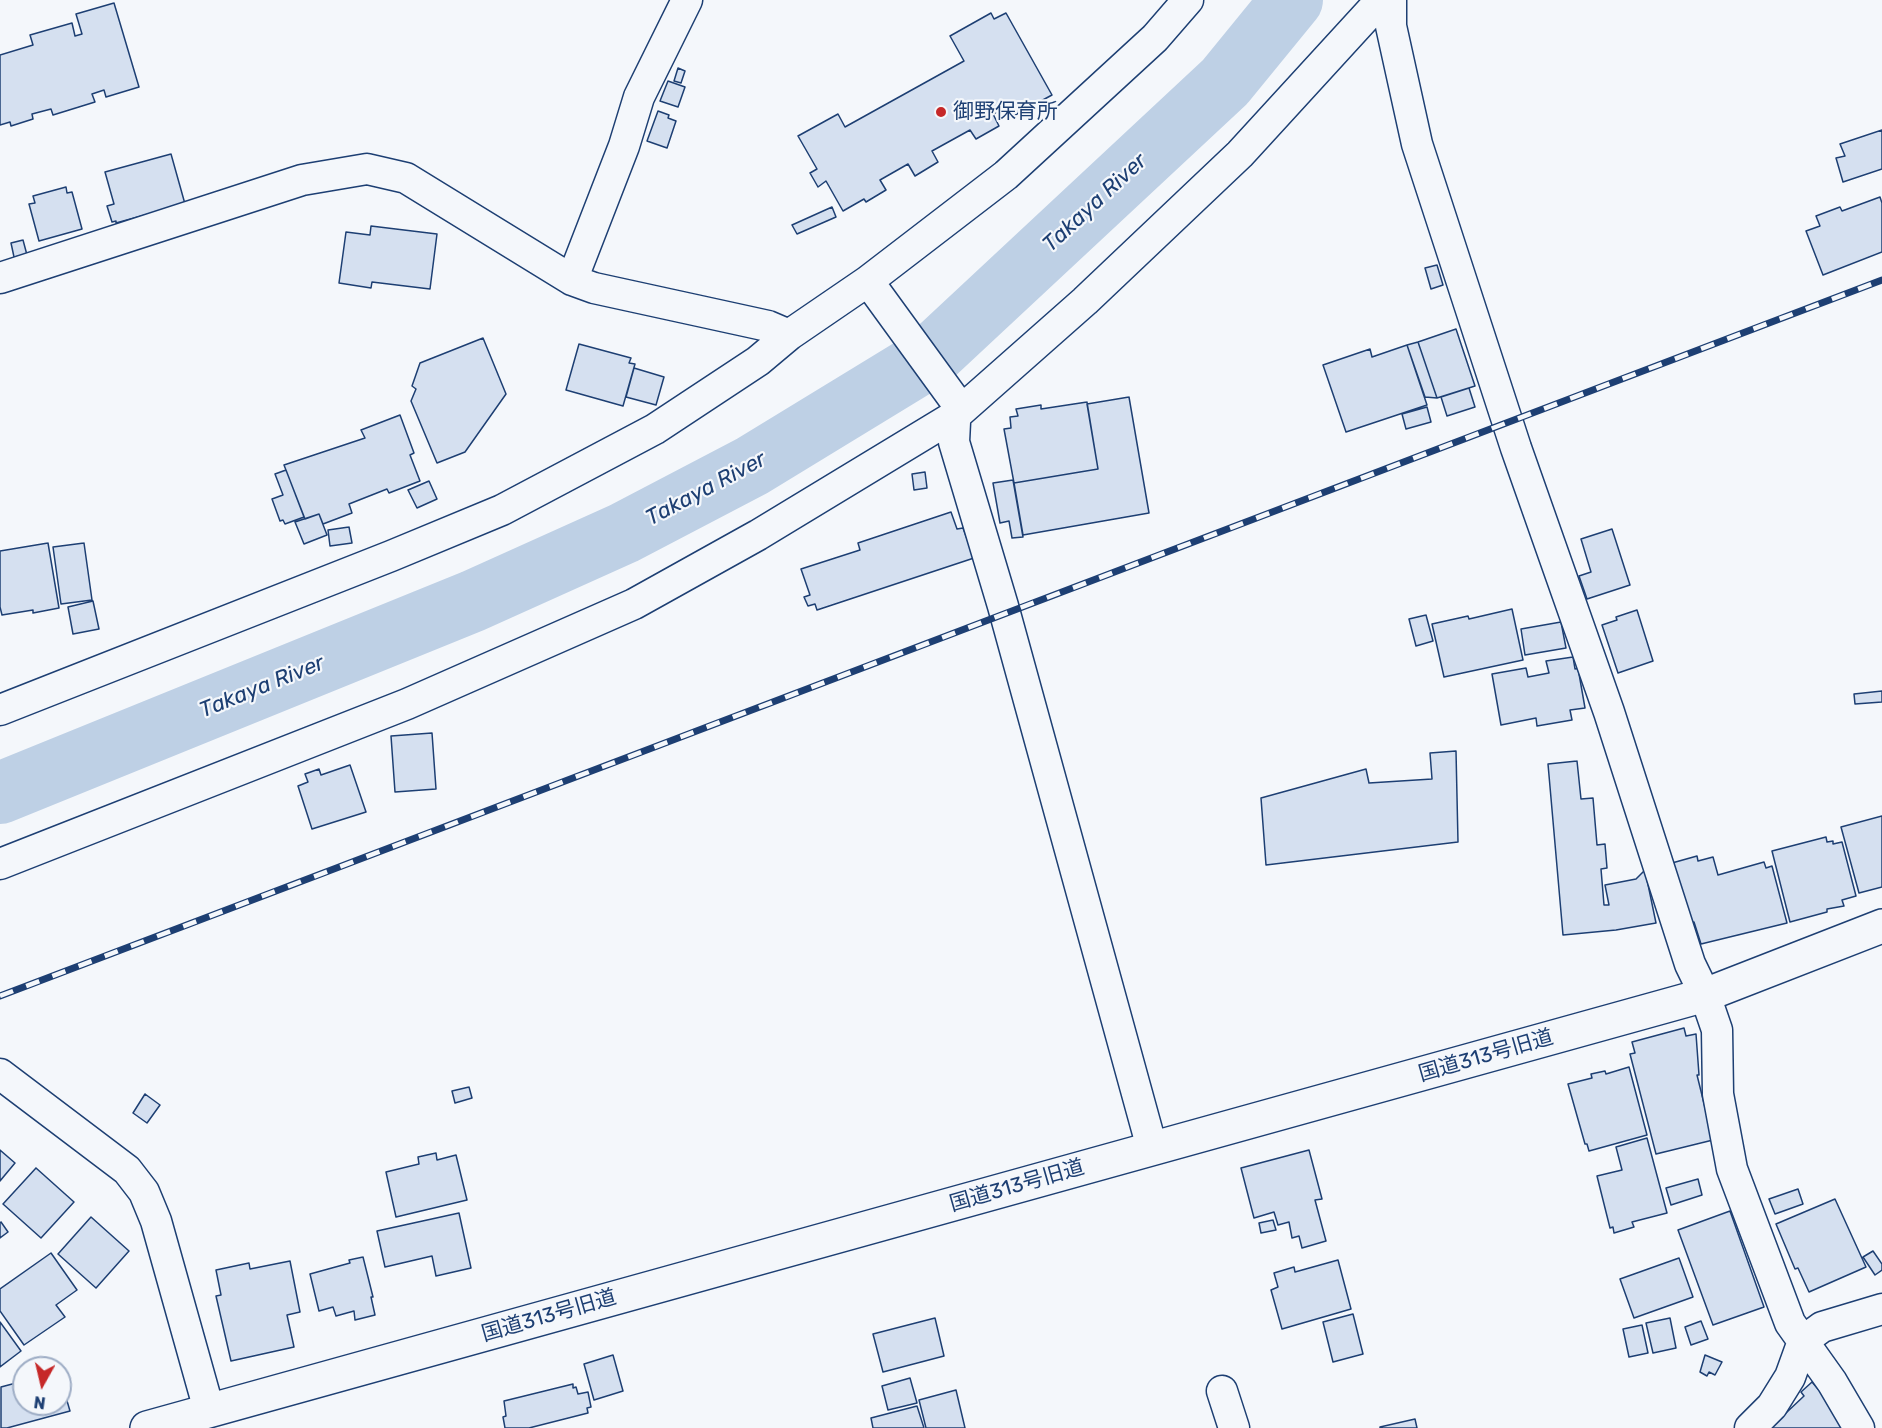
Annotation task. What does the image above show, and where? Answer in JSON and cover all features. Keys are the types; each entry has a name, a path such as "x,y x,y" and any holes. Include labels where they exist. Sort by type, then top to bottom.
{"street":[{"path":"572,280 624,146 639,97 687,0"},
{"path":"0,710 379,561 502,510 655,429 758,361 789,335 871,285 1006,175 1155,38 1188,0"},
{"path":"0,864 407,704 634,604 758,535 954,405 1085,301 1240,154 1381,0"},
{"path":"1390,0 1391,26 1417,144 1516,448 1609,712 1690,964 1705,995 1717,1030 1718,1095 1732,1168 1790,1323 1832,1382 1859,1428"},
{"path":"0,278 302,180 367,169 406,178 572,280 594,288 768,326 789,335"},
{"path":"871,285 954,405 954,442 1003,606 1152,1148"},
{"name":"国道313号旧道","path":"147,1428 1705,995 1882,926"},
{"path":"0,1074 127,1170 144,1192 156,1221 209,1410"},
{"path":"1750,1428 1772,1406 1784,1387 1803,1341 1822,1327 1882,1309"},
{"path":"1222,1390 1233,1428"}],"building":[{"path":"114,3 139,87 106,97 104,90 92,94 95,102 53,115 51,109 32,114 33,119 11,126 10,122 0,125 0,55 33,45 30,35 72,23 75,36 82,34 76,14"},
{"path":"991,13 994,19 1006,13 1052,95 1015,115 1010,105 993,114 999,126 976,139 970,130 932,151 938,162 915,176 908,164 880,180 886,190 866,202 864,199 843,211 826,181 818,187 810,173 817,169 798,136 838,114 845,127 964,61 950,36"},
{"path":"678,68 685,71 681,83 674,81"},
{"path":"668,81 685,87 678,107 660,101"},
{"path":"658,111 669,115 668,118 676,121 667,148 647,141"},
{"path":"1882,130 1882,169 1843,182 1836,158 1845,156 1840,144"},
{"path":"171,154 185,204 116,223 116,221 112,222 107,206 114,204 105,172"},
{"path":"66,187 67,193 72,192 82,229 39,241 29,204 35,203 33,196"},
{"path":"1880,197 1882,252 1823,275 1806,231 1820,226 1816,216 1840,207 1842,211"},
{"path":"832,207 836,217 797,234 792,225"},
{"path":"371,226 437,234 430,289 372,282 371,288 339,283 346,232 370,235"},
{"path":"23,240 27,255 14,257 11,243"},
{"path":"1437,265 1443,285 1431,289 1425,268"},
{"path":"1456,329 1475,386 1437,398 1418,342"},
{"path":"483,338 506,394 465,452 437,463 411,401 416,389 412,386 420,363"},
{"path":"1418,342 1437,398 1425,397 1407,345"},
{"path":"579,344 631,358 629,363 635,364 623,406 566,390"},
{"path":"1407,345 1427,405 1346,432 1323,365 1370,349 1372,357"},
{"path":"634,368 664,377 656,405 626,397"},
{"path":"1469,388 1475,407 1447,416 1441,397"},
{"path":"1129,397 1149,513 1023,535 1014,483 1098,469 1087,404"},
{"path":"1087,402 1098,469 1014,483 1004,429 1011,428 1010,417 1018,416 1016,409 1041,405 1041,409"},
{"path":"1427,407 1431,422 1406,429 1402,414"},
{"path":"400,415 414,453 410,455 420,481 389,493 387,489 349,504 352,513 323,524 319,514 305,519 284,465 365,438 361,430"},
{"path":"286,470 304,517 285,524 283,520 280,521 272,499 283,495 275,474"},
{"path":"925,472 927,488 914,490 912,474"},
{"path":"1013,480 1023,537 1012,538 1009,521 1000,523 993,483"},
{"path":"429,481 437,499 417,508 408,490"},
{"path":"951,512 957,529 963,528 974,558 817,610 815,604 808,606 804,597 810,595 801,569 860,550 858,543"},
{"path":"319,514 327,535 304,544 295,522"},
{"path":"349,527 352,543 330,546 328,530"},
{"path":"1612,529 1630,585 1587,599 1579,576 1591,572 1581,539"},
{"path":"48,543 59,608 2,615 0,551"},
{"path":"84,543 92,600 61,604 53,547"},
{"path":"93,601 99,629 73,634 68,607"},
{"path":"1512,609 1523,660 1444,677 1432,624 1468,616 1469,619"},
{"path":"1637,610 1653,661 1618,673 1602,625 1617,620 1616,617"},
{"path":"1426,615 1433,641 1416,646 1409,619"},
{"path":"1561,622 1566,648 1525,655 1521,629"},
{"path":"1573,657 1575,669 1578,668 1585,708 1570,710 1572,720 1537,726 1536,718 1501,725 1492,674 1526,668 1528,677 1549,673 1546,661"},
{"path":"1882,691 1882,702 1855,704 1854,694"},
{"path":"432,733 436,789 395,792 391,736"},
{"path":"1456,751 1458,842 1266,865 1261,798 1366,769 1369,783 1432,779 1430,753"},
{"path":"1577,761 1581,799 1593,798 1597,845 1605,844 1607,868 1601,869 1604,905 1609,905 1605,885 1636,879 1645,870 1656,923 1616,930 1563,935 1548,764"},
{"path":"350,765 366,812 312,829 298,786 308,782 305,774 319,769 321,775"},
{"path":"1882,816 1882,887 1859,893 1841,827"},
{"path":"1826,837 1827,842 1833,841 1833,844 1842,842 1856,896 1842,900 1844,906 1827,909 1827,912 1790,922 1772,851"},
{"path":"1697,856 1698,861 1713,857 1718,875 1764,862 1766,868 1772,866 1787,923 1701,944 1694,922 1689,923 1672,863"},
{"path":"1684,1028 1686,1036 1696,1034 1699,1075 1697,1075 1713,1140 1656,1154 1630,1054 1635,1053 1632,1042"},
{"path":"1629,1067 1647,1135 1589,1151 1568,1084 1592,1078 1591,1074 1605,1071 1606,1074"},
{"path":"469,1087 472,1098 455,1103 452,1091"},
{"path":"145,1094 160,1105 147,1123 133,1113"},
{"path":"1647,1138 1667,1213 1632,1222 1634,1227 1614,1233 1613,1227 1610,1228 1597,1176 1622,1170 1616,1147"},
{"path":"0,1150 15,1163 0,1181"},
{"path":"1309,1150 1322,1199 1315,1200 1326,1241 1302,1248 1299,1236 1292,1238 1289,1222 1278,1225 1274,1212 1254,1218 1241,1168"},
{"path":"436,1153 437,1160 456,1155 467,1200 396,1217 386,1172 419,1164 418,1157"},
{"path":"36,1168 74,1202 41,1238 3,1204"},
{"path":"1698,1179 1702,1195 1671,1205 1666,1188"},
{"path":"1798,1189 1803,1204 1775,1214 1769,1199"},
{"path":"1835,1199 1866,1267 1809,1292 1798,1268 1795,1269 1776,1224"},
{"path":"1730,1211 1764,1307 1713,1325 1678,1230"},
{"path":"459,1213 471,1268 436,1276 432,1256 385,1267 377,1231"},
{"path":"91,1217 129,1251 96,1288 58,1254"},
{"path":"1273,1220 1276,1230 1261,1233 1259,1223"},
{"path":"0,1223 8,1232 0,1238"},
{"path":"1873,1251 1882,1264 1882,1270 1875,1275 1863,1257"},
{"path":"51,1253 77,1290 56,1305 65,1317 24,1345 0,1311 0,1289"},
{"path":"363,1257 375,1315 355,1320 354,1311 336,1316 333,1307 319,1311 310,1274"},
{"path":"1679,1258 1693,1297 1634,1318 1620,1279"},
{"path":"1338,1260 1351,1309 1282,1329 1271,1290 1278,1287 1274,1273 1294,1267 1295,1272"},
{"path":"290,1261 300,1312 287,1315 294,1347 231,1361 216,1296 221,1295 216,1270 249,1263 250,1269"},
{"path":"1353,1314 1363,1354 1333,1362 1323,1322"},
{"path":"935,1318 944,1356 883,1372 873,1334"},
{"path":"1670,1318 1676,1348 1653,1353 1646,1323"},
{"path":"1701,1321 1708,1339 1691,1345 1685,1327"},
{"path":"0,1322 21,1351 0,1367"},
{"path":"1642,1325 1648,1353 1629,1357 1623,1329"},
{"path":"613,1355 623,1391 594,1400 584,1364"},
{"path":"1705,1355 1722,1362 1715,1375 1709,1372 1707,1376 1700,1372"},
{"path":"910,1378 917,1403 888,1410 882,1386"},
{"path":"1812,1382 1829,1402 1841,1428 1770,1428 1804,1396 1801,1392"},
{"path":"12,1384 12,1416 51,1416 1,1428 1,1387"},
{"path":"573,1384 578,1394 588,1392 591,1407 587,1408 588,1413 529,1428 505,1428 504,1401"},
{"path":"956,1390 965,1428 926,1428 919,1400"},
{"path":"917,1406 924,1428 873,1428 871,1418"},
{"path":"1415,1419 1417,1428 1380,1428 1380,1427"}],"waterway":[{"name":"Takaya River","path":"0,793 473,601 624,533 752,466 929,358 1225,82 1292,0"}],"railway":[{"path":"0,996 1882,280"}],"place":[{"name":"御野保育所","path":"941,112"}]}
